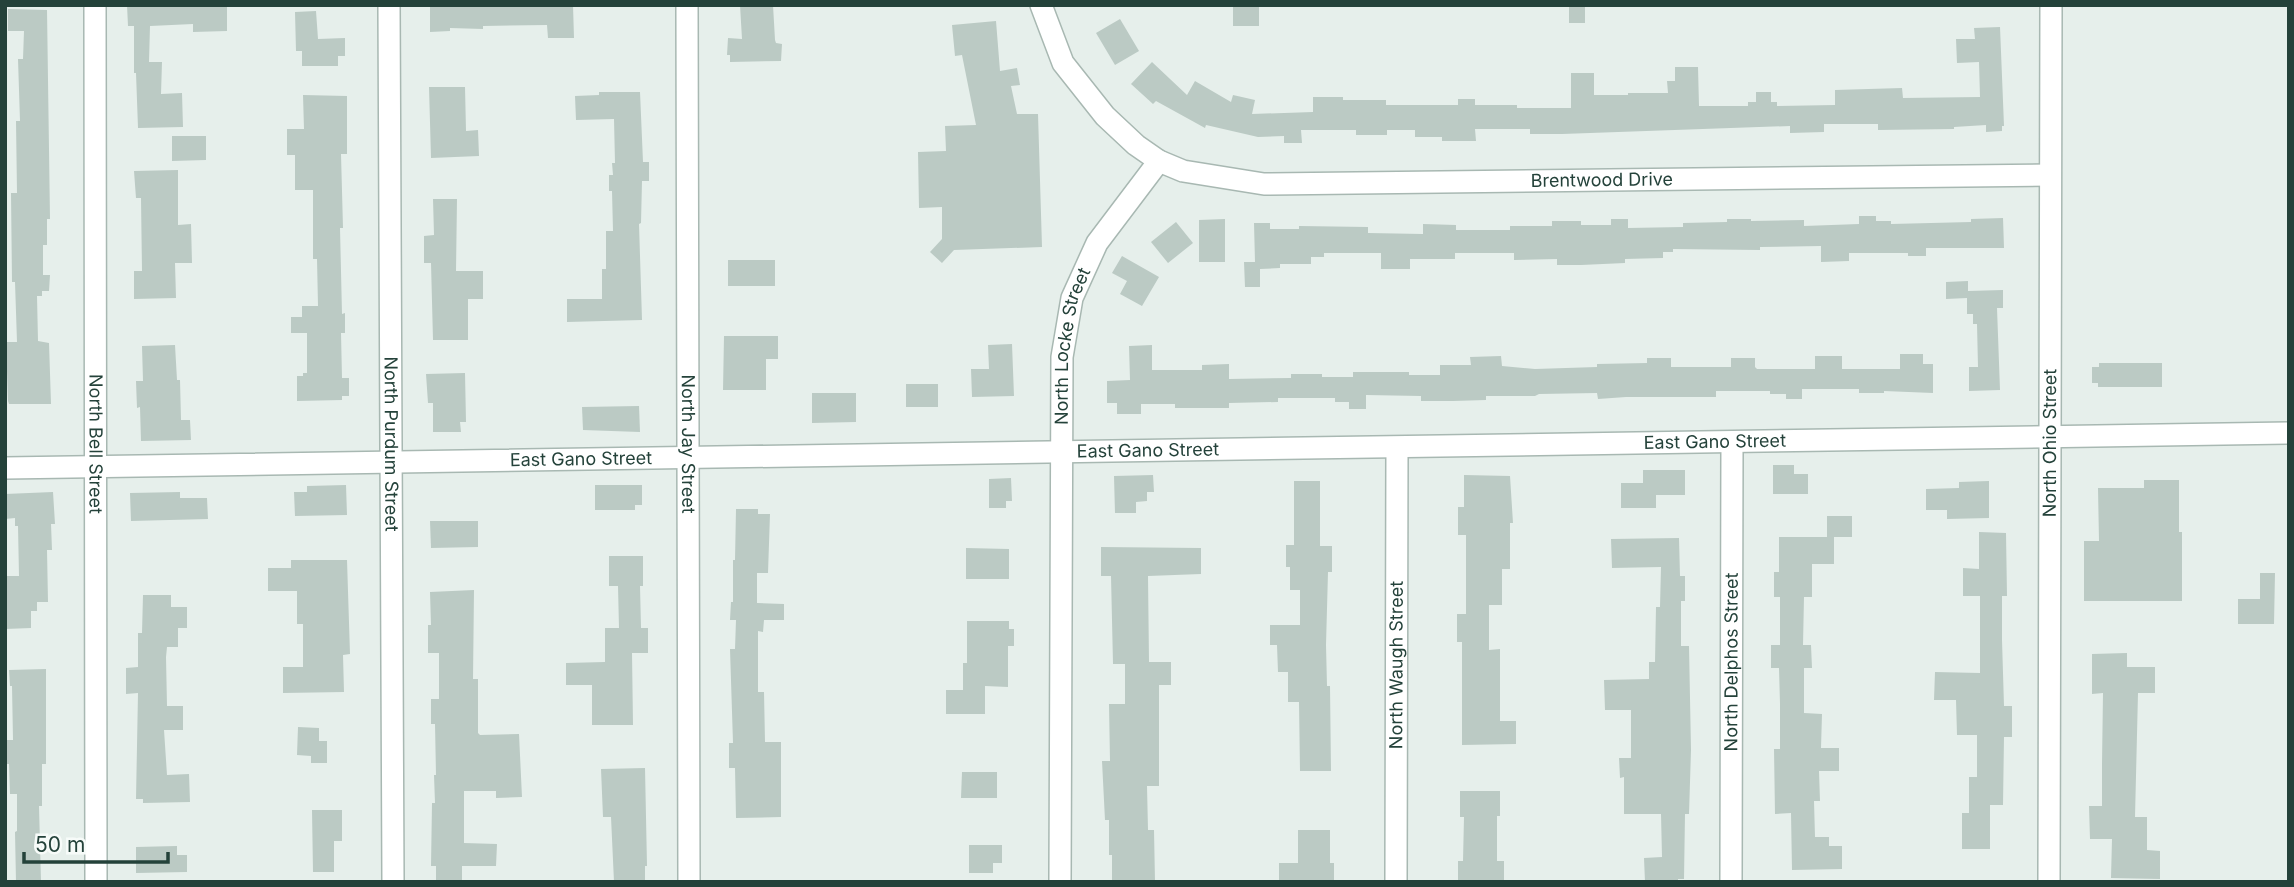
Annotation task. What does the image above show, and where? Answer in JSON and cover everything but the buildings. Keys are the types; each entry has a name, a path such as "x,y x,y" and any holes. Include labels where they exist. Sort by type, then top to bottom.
{"street":[{"name":"North Bell Street","path":"94,5 96,882"},
{"name":"North Purdum Street","path":"389,5 393,882"},
{"name":"North Jay Street","path":"687,5 689,882"},
{"path":"1041,5 1063,63 1105,116 1136,145 1159,160"},
{"name":"North Ohio Street","path":"2049,882 2051,5"},
{"name":"Brentwood Drive","path":"1159,160 1183,171 1264,184 2049,174"},
{"name":"North Locke Street","path":"1060,882 1062,357 1072,298 1097,243 1159,160"},
{"name":"East Gano Street","path":"5,468 1062,451 1397,449 2289,433"},
{"name":"North Delphos Street","path":"1731,882 1732,442"},
{"name":"North Waugh Street","path":"1396,882 1397,449"}]}
